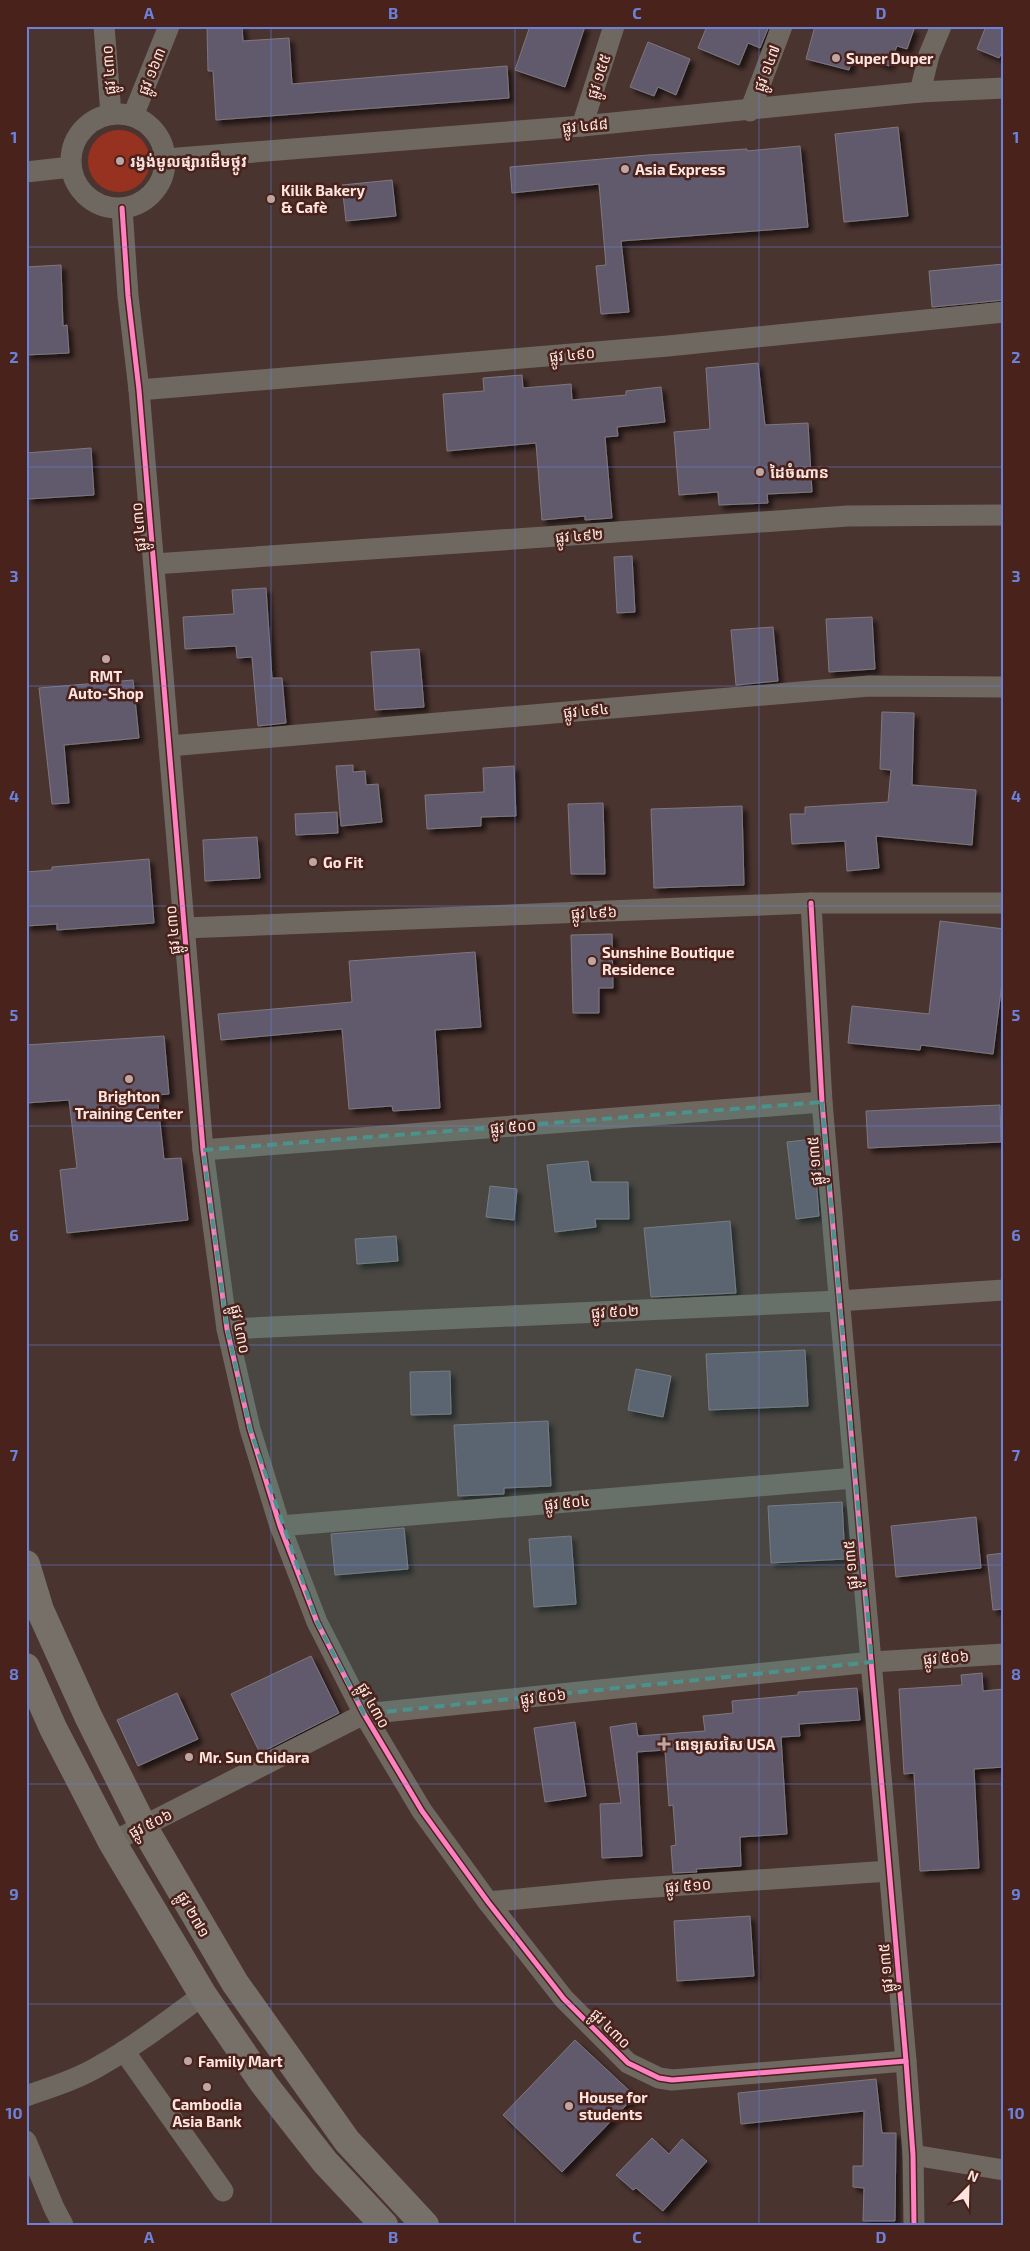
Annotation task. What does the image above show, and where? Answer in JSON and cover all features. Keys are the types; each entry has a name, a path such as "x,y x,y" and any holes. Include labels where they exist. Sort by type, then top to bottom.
{"main road":[{"name":"ផ្លូវ ២៧១","path":"26,1564 40,1610 88,1716 143,1826 235,1983 287,2059 347,2141 425,2225"},
{"path":"26,1667 53,1728 112,1842 203,1995 264,2084 325,2162 384,2225"}],"street":[{"name":"ផ្លូវ ៤៣០","path":"104,26 111,114"},
{"name":"ផ្លូវ ១៦៣","path":"133,116 169,26"},
{"name":"ផ្លូវ ១៥៥","path":"582,126 614,26"},
{"name":"ផ្លូវ ១៤៧","path":"750,111 782,26"},
{"path":"920,92 929,55 941,26"},
{"name":"ផ្លូវ ៤៨៨","path":"166,159 582,126 750,111 920,92 1004,88"},
{"path":"111,114 133,116 146,123 156,133 163,145 166,159 160,182 154,193 134,206 122,208 108,207 94,202 83,193 75,181 71,167 74,143 80,132 99,118 111,114"},
{"path":"26,172 71,167"},
{"name":"ផ្លូវ ៤៣០","path":"122,208 128,296 139,390 203,1150 227,1329 250,1429 280,1526 317,1622 364,1714 422,1811 488,1902 564,1999 628,2063 660,2078 672,2080 906,2061"},
{"name":"ផ្លូវ ៤៩០","path":"139,390 668,346 1004,312"},
{"name":"ផ្លូវ ៤៩២","path":"154,564 848,516 1004,515"},
{"name":"ផ្លូវ ៤៩៤","path":"169,746 870,686 1004,686"},
{"name":"ផ្លូវ ៤៩៦","path":"185,928 811,903 1004,903"},
{"name":"ផ្លូវ ១៣៥","path":"811,903 822,1102 838,1301 872,1662 906,2061 913,2154 914,2225"},
{"name":"ផ្លូវ ៥០០","path":"203,1150 822,1102"},
{"name":"ផ្លូវ ៥០២","path":"227,1329 838,1301 1004,1290"},
{"name":"ផ្លូវ ៥០៤","path":"280,1526 854,1478"},
{"name":"ផ្លូវ ៥០៦","path":"112,1842 364,1714 872,1662 1004,1654"},
{"name":"ផ្លូវ ៥១០","path":"488,1902 612,1890 889,1871"},
{"path":"26,2096 70,2080 100,2066 203,1995"},
{"path":"124,2051 223,2191"},
{"path":"26,2141 63,2225"},
{"path":"913,2154 1004,2170"}],"highlighted area":[{"path":"822,1102 872,1662 364,1714 317,1622 250,1429 227,1329 203,1150"}],"shaded area":[{"path":"119,130 131,133 141,139 147,149 150,161 147,173 141,183 131,189 119,192 107,189 97,183 91,173 88,161 91,149 97,139 107,133"}],"building":[{"path":"207,26 242,26 243,41 289,38 292,84 507,66 509,98 216,120 213,71 208,71"},
{"path":"530,26 585,26 565,87 515,70"},
{"path":"707,26 769,26 760,48 748,43 739,65 698,48"},
{"path":"815,26 905,26 914,29 907,49 897,46 889,66 854,53 849,70 806,59"},
{"path":"986,26 1004,26 1004,48 999,58 977,49"},
{"path":"648,42 690,59 676,95 658,87 654,96 630,87"},
{"path":"898,127 908,216 844,222 835,134"},
{"path":"800,146 808,227 621,241 629,312 601,314 596,266 606,265 599,184 512,193 510,167 648,155 747,149 747,151"},
{"path":"392,180 396,216 346,221 342,185"},
{"path":"1004,264 1004,300 932,307 929,271"},
{"path":"61,265 63,326 67,325 69,353 26,355 26,267"},
{"path":"758,363 765,425 808,423 812,492 767,494 768,503 719,505 718,492 679,495 674,432 710,429 706,368"},
{"path":"522,375 523,388 571,384 572,400 626,395 626,391 661,387 665,422 617,427 618,436 605,437 612,518 585,520 585,516 542,520 536,443 447,451 443,394 484,391 483,378"},
{"path":"91,448 94,495 28,499 26,453"},
{"path":"632,556 635,612 617,613 614,557"},
{"path":"266,588 272,678 282,678 286,723 258,726 252,657 237,658 236,646 185,649 183,617 234,614 232,590"},
{"path":"872,617 875,669 829,672 826,619"},
{"path":"773,627 778,681 736,685 731,630"},
{"path":"419,649 424,707 375,710 371,652"},
{"path":"133,680 139,738 64,745 69,803 52,804 39,688"},
{"path":"882,712 914,713 912,785 976,790 972,845 876,836 879,868 847,871 845,841 792,844 790,814 805,814 805,807 888,802 891,770 880,769"},
{"path":"353,765 353,772 365,771 366,785 378,784 382,822 341,826 336,766"},
{"path":"514,766 516,816 481,817 481,826 427,829 425,795 484,792 483,768"},
{"path":"603,803 605,874 571,874 568,804"},
{"path":"742,806 744,885 654,888 651,809"},
{"path":"337,812 338,833 296,835 295,814"},
{"path":"257,837 260,878 205,881 203,840"},
{"path":"149,859 154,923 57,930 57,924 26,926 26,872 52,870 52,867"},
{"path":"940,921 1004,929 1004,967 993,1054 921,1045 920,1050 848,1043 852,1006 929,1014"},
{"name":"Sunshine Boutique Residence","path":"612,934 613,988 599,988 599,1013 573,1013 571,935"},
{"path":"475,952 481,1027 435,1030 440,1108 393,1111 392,1106 349,1109 342,1029 221,1040 218,1014 352,1002 349,961"},
{"path":"164,1036 169,1094 157,1095 164,1159 181,1158 188,1220 67,1233 60,1170 77,1168 69,1100 26,1103 26,1045"},
{"path":"1000,1105 1001,1142 868,1148 866,1111"},
{"path":"813,1139 819,1216 796,1219 787,1142"},
{"path":"588,1161 591,1182 628,1182 629,1219 595,1219 596,1227 555,1232 547,1165"},
{"path":"490,1186 517,1189 514,1220 486,1217"},
{"path":"730,1221 736,1293 651,1297 644,1228"},
{"path":"396,1236 398,1261 357,1264 355,1239"},
{"path":"805,1350 808,1406 709,1410 706,1354"},
{"path":"636,1369 671,1376 663,1417 628,1410"},
{"path":"450,1371 451,1414 411,1415 410,1372"},
{"path":"548,1421 551,1486 504,1488 504,1494 458,1496 454,1425"},
{"path":"842,1502 845,1559 771,1563 768,1506"},
{"path":"976,1517 981,1568 896,1577 891,1526"},
{"path":"404,1528 408,1569 335,1575 331,1534"},
{"path":"571,1536 576,1604 534,1607 529,1539"},
{"path":"1004,1553 1004,1609 993,1610 987,1555"},
{"path":"311,1656 339,1713 260,1753 231,1694"},
{"path":"982,1673 983,1691 1004,1689 1004,1767 974,1769 979,1868 920,1871 914,1773 904,1774 899,1689 962,1685 961,1675"},
{"path":"857,1688 860,1720 799,1724 800,1736 781,1737 787,1834 740,1837 741,1866 696,1869 697,1872 673,1873 671,1846 676,1845 673,1805 669,1806 665,1750 637,1752 642,1856 602,1858 600,1804 621,1803 610,1727 636,1723 638,1736 705,1731 703,1716 733,1713 732,1701 798,1695 798,1692"},
{"path":"177,1693 198,1739 138,1766 117,1720"},
{"path":"575,1722 586,1796 545,1802 534,1728"},
{"path":"750,1916 754,1976 677,1981 674,1921"},
{"name":"House for students","path":"575,2040 635,2096 562,2172 503,2115"},
{"path":"876,2079 882,2133 896,2133 895,2221 863,2221 864,2188 853,2187 853,2166 863,2166 864,2111 741,2124 738,2093"},
{"path":"652,2138 669,2154 682,2139 707,2161 663,2211 636,2188 633,2190 616,2175"}],"cycle path":[{"path":"122,208 128,296 139,390 203,1150 227,1329 250,1429 280,1526 317,1622 364,1714 422,1811 488,1902 564,1999 628,2063 659,2078 672,2080 906,2061"},
{"path":"811,903 822,1102 906,2061 913,2155 914,2225"}],"place":[{"name":"Super Duper","path":"836,58"},
{"name":"រង្វង់មូលផ្សារដើមថ្កូវ","path":"120,161"},
{"name":"Asia Express","path":"625,169"},
{"name":"Kilik Bakery & Cafè","path":"271,199"},
{"name":"ដៃចំណាន","path":"760,472"},
{"name":"RMT Auto-Shop","path":"106,659"},
{"name":"Go Fit","path":"313,862"},
{"name":"Sunshine Boutique Residence","path":"592,961"},
{"name":"Brighton Training Center","path":"129,1079"},
{"name":"ពេទ្យសរសៃ USA","path":"664,1744"},
{"name":"Mr. Sun Chidara","path":"189,1757"},
{"name":"Family Mart","path":"188,2061"},
{"name":"Cambodia Asia Bank","path":"207,2087"},
{"name":"House for students","path":"569,2106"}]}
